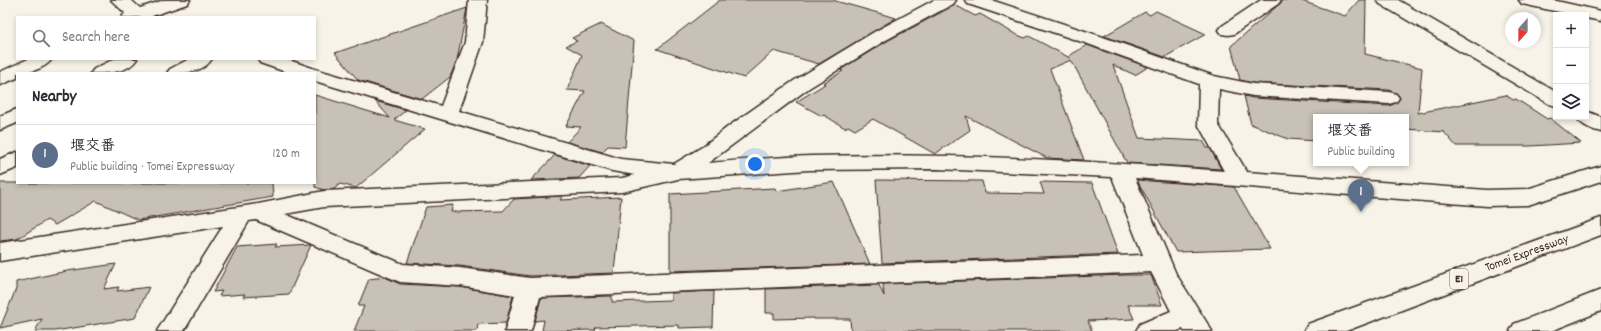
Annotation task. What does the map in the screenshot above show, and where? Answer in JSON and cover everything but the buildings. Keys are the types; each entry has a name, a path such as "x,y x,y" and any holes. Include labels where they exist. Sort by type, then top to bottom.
{"main road":[{"path":"120,0 137,16 181,0"},
{"path":"448,115 474,42 478,0"},
{"path":"316,75 620,166 678,172 710,152 736,131 802,84 880,36 947,0"},
{"path":"974,0 1094,40 1209,81 1253,90 1389,98"},
{"path":"1228,30 1272,0"},
{"path":"1386,0 1553,98"},
{"path":"1528,0 1601,16"},
{"path":"0,79 41,60"},
{"path":"103,72 126,60"},
{"path":"179,72 201,60"},
{"path":"270,60 305,72"},
{"path":"1209,81 1208,124 1239,178"},
{"path":"0,124 16,116"},
{"path":"1589,119 1601,126"},
{"path":"0,168 16,159"},
{"path":"0,252 250,213 324,199 622,185 678,172 809,163 930,162 1121,170 1487,198 1528,197 1601,173"},
{"path":"1121,170 1158,263 1193,323 1149,331"},
{"path":"250,213 400,273 460,277 530,288 1158,263"},
{"path":"170,331 250,213"},
{"name":"Tomei Expressway","path":"1317,331 1601,226"},
{"path":"518,331 530,288"},
{"path":"1523,331 1601,300"}],"place":[{"name":"堰交番","path":"1361,212"}]}
